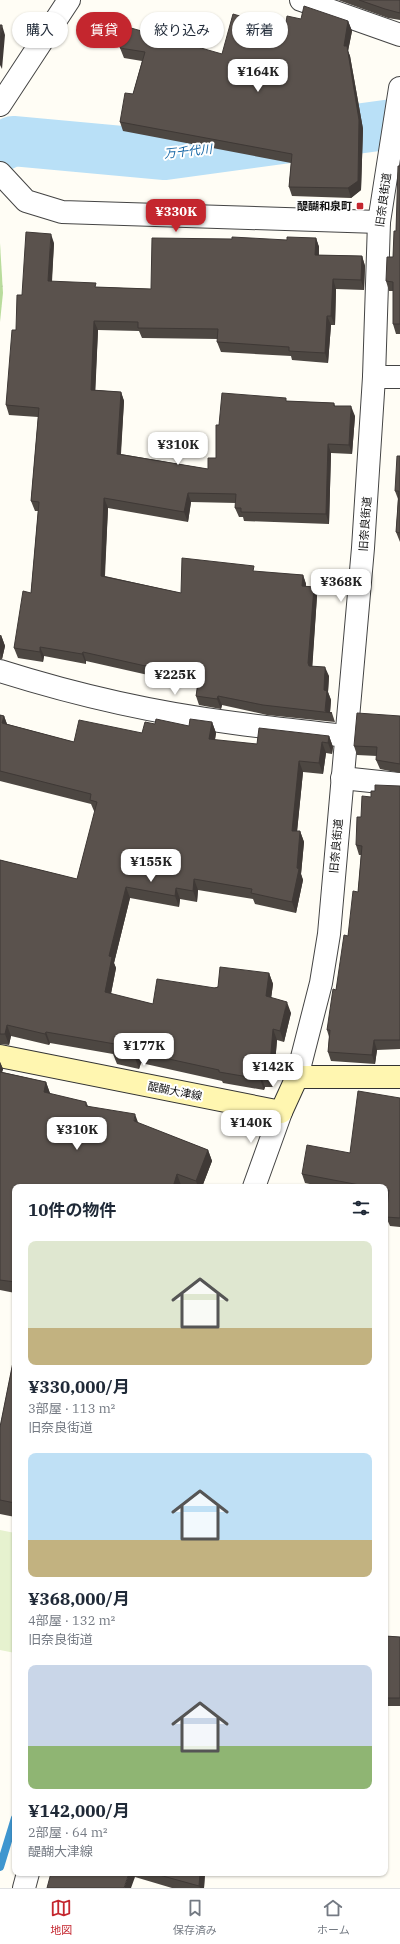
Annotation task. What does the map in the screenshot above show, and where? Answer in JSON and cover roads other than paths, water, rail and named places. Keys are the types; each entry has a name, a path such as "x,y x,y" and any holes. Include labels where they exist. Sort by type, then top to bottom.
{"main road":[{"name":"醍醐大津線","path":"0,1056 281,1112"},
{"path":"281,1112 297,1076 400,1077"}],"street":[{"path":"0,105 69,0"},
{"path":"301,0 400,35"},
{"name":"旧奈良街道","path":"297,1076 321,983 329,934 363,548 374,377 379,222 394,135 400,88"},
{"path":"0,173 26,201 62,212 379,222"},
{"path":"374,377 400,376"},
{"path":"0,671 55,688 141,707 234,723 346,736"},
{"path":"342,778 400,784"},
{"path":"255,1184 281,1112"},
{"path":"24,1888 27,1876"}],"waterway":[{"name":"万千代川","path":"0,147 13,141 165,155 400,123"},
{"path":"0,1867 12,1828"}],"place":[{"name":"醍醐和泉町","path":"360,206"}]}
